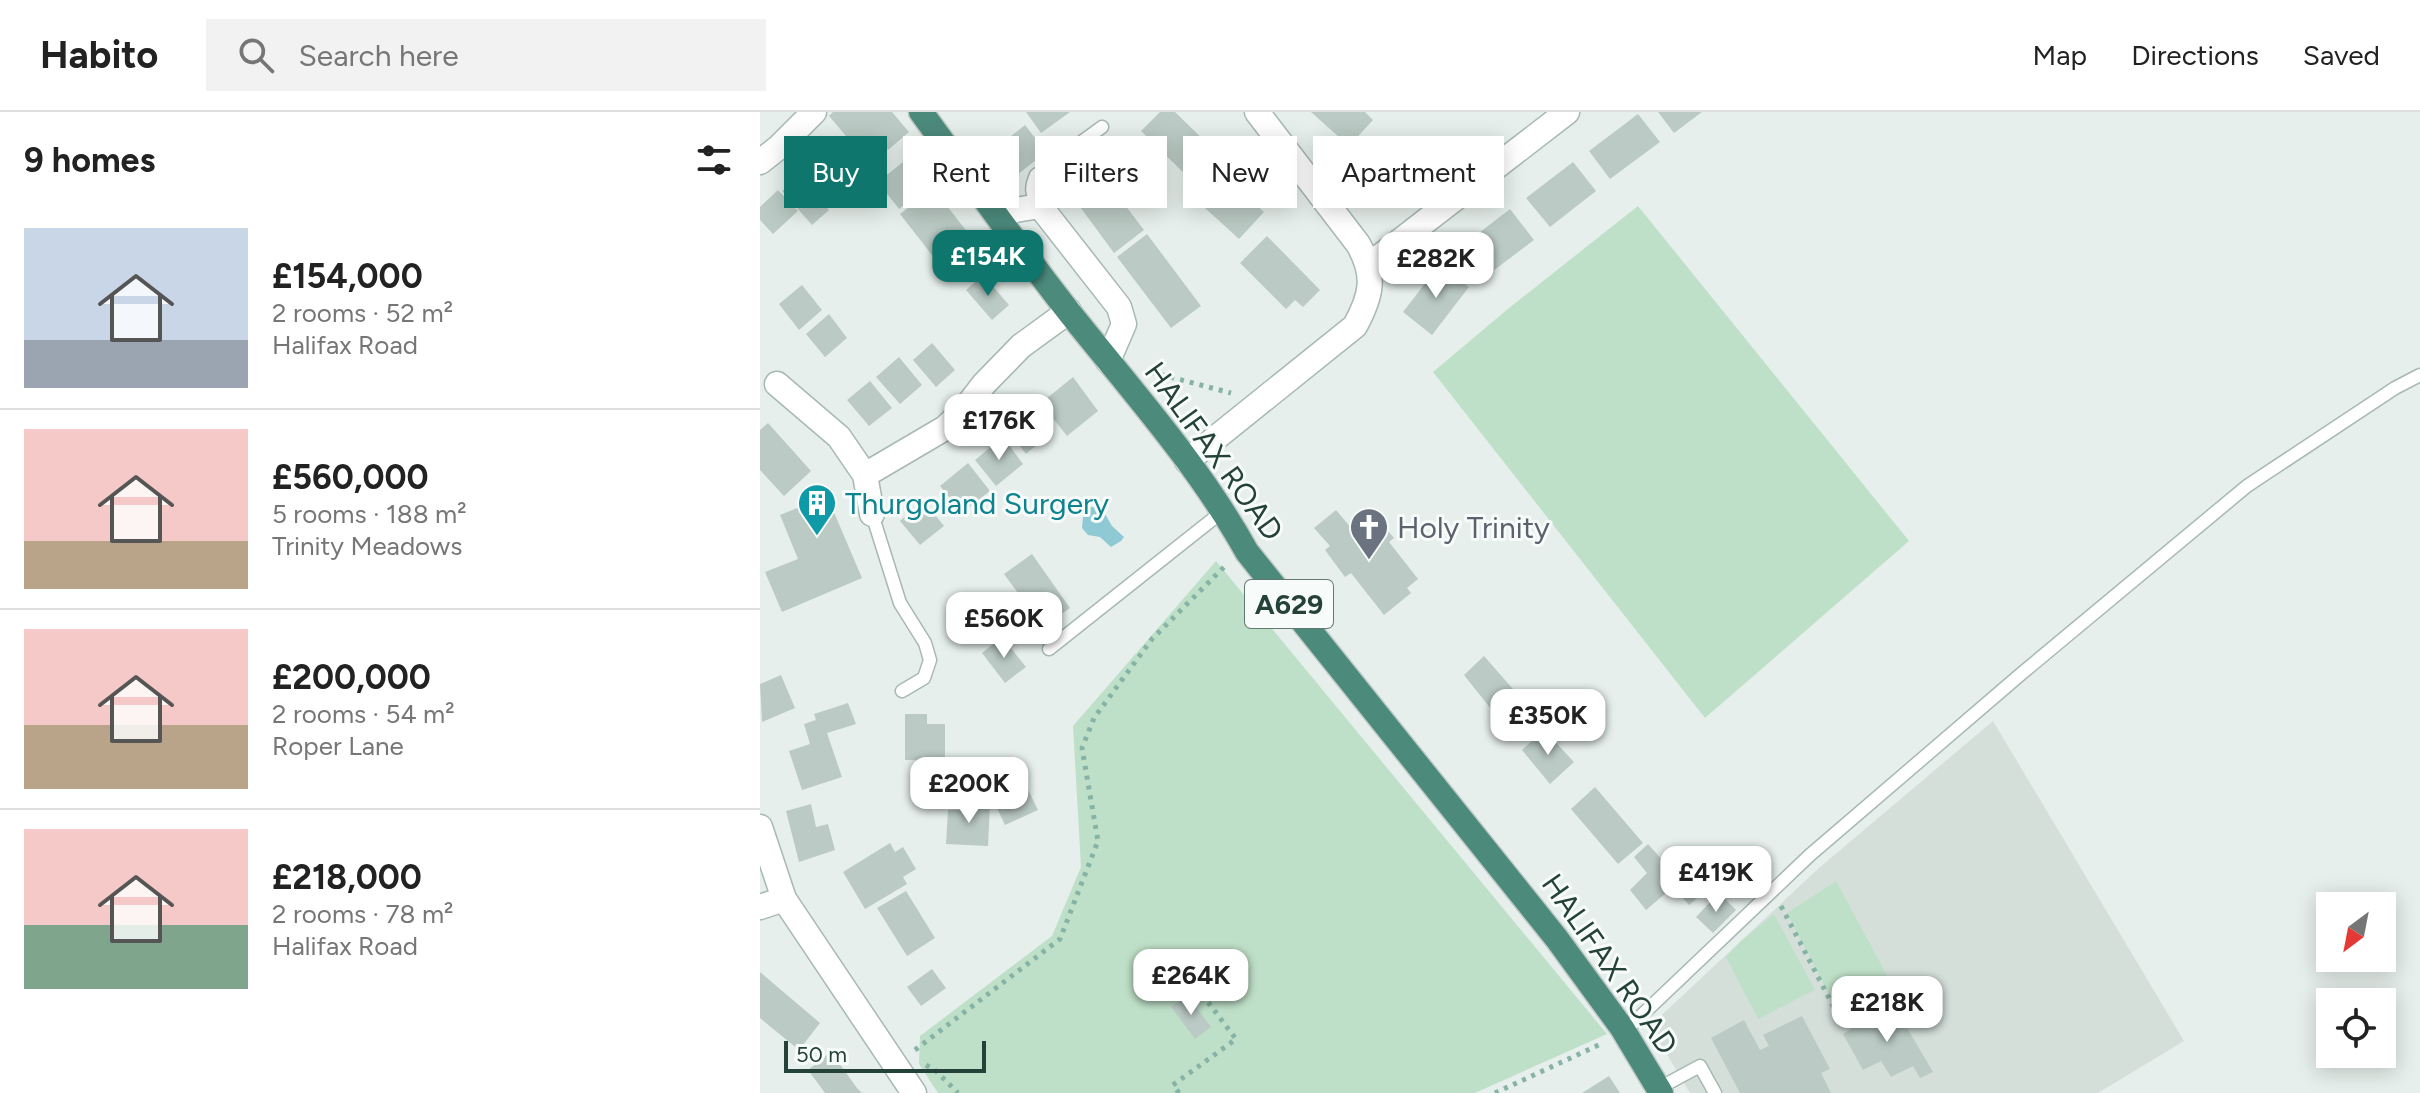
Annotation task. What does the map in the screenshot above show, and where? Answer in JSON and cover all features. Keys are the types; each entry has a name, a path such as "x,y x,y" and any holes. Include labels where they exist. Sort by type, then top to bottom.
{"highway":[{"name":"HALIFAX ROAD","path":"921,112 1069,311 1187,461 1244,547 1538,914 1623,1030 1660,1091"}],"street":[{"path":"760,162 814,112"},
{"path":"1187,461 1355,326 1370,289 1369,265 1358,244 1257,112"},
{"path":"1369,265 1567,112"},
{"path":"996,213 1035,207"},
{"path":"1042,208 1119,307 1124,324 1108,361"},
{"path":"865,475 945,428 1021,346 1069,311"},
{"path":"777,384 839,437 865,475 872,514"},
{"path":"760,827 784,899 914,1093"},
{"path":"760,907 784,899"}],"lane":[{"path":"1090,136 1102,127"},
{"path":"1035,177 1031,186 1035,200"},
{"path":"1623,1030 1810,855 2247,486 2395,388 2420,375"},
{"path":"1049,649 1223,511"},
{"path":"872,514 900,603 925,643 930,660 924,678 902,691"},
{"path":"1660,1091 1700,1066 1715,1093"}],"path":[{"path":"1108,361 1263,402"},
{"path":"897,1069 932,1037 1060,939 1098,841 1082,748 1094,718 1152,639 1244,547"},
{"path":"1771,892 1841,1021"},
{"path":"1179,1093 1173,1085 1236,1039 1188,976"},
{"path":"1495,1093 1610,1040 1623,1030"}],"shaded area":[{"path":"1993,721 2184,1041 2098,1093 1690,1093 1650,1026 1819,868"}],"green space":[{"path":"1638,206 1909,541 1705,718 1433,372"},
{"path":"1216,561 1607,1034 1475,1093 938,1093 919,1064 920,1036 1052,936 1081,867 1073,726"},
{"path":"1836,881 1889,979 1836,1008 1787,913"},
{"path":"1774,914 1815,990 1758,1019 1726,957"}],"water":[{"path":"1091,507 1101,507 1112,526 1124,537 1121,541 1111,547 1100,537 1088,535 1082,528 1083,517"}],"building":[{"path":"833,112 892,112 909,132 888,150 887,136 846,136 829,116"},
{"path":"1026,112 1070,112 1041,133"},
{"path":"1160,112 1175,112 1200,136 1183,136 1183,172 1167,156 1167,136 1146,136 1141,131"},
{"path":"1311,112 1365,112 1373,120 1358,136 1338,136"},
{"path":"1658,112 1702,112 1674,133"},
{"path":"1638,114 1660,142 1610,179 1589,151"},
{"path":"1025,125 1035,138 1035,161 1019,173 1019,136 1011,136"},
{"path":"903,162 903,206 899,209 887,194 887,175"},
{"path":"1573,162 1596,191 1550,227 1526,198"},
{"path":"778,190 784,196 784,208 798,211 773,234 760,220 760,207"},
{"path":"797,208 827,208 829,210 812,225"},
{"path":"908,208 949,208 986,256 953,282 900,214"},
{"path":"1081,208 1127,208 1144,230 1114,253"},
{"path":"1205,208 1260,208 1264,212 1239,239"},
{"path":"1510,209 1534,240 1481,280 1458,249"},
{"path":"1147,234 1201,306 1171,328 1117,257"},
{"path":"1267,236 1320,290 1303,307 1295,300 1286,309 1240,263"},
{"path":"1440,264 1469,287 1432,335 1403,312"},
{"path":"983,275 1009,305 992,320 966,290"},
{"path":"802,285 822,310 799,330 779,304"},
{"path":"829,314 847,338 825,357 806,334"},
{"path":"932,343 955,370 936,387 913,360"},
{"path":"899,357 922,385 900,404 876,377"},
{"path":"1073,377 1098,411 1067,436 1041,403"},
{"path":"870,381 892,408 869,426 847,400"},
{"path":"1029,401 1052,432 1026,454 1002,423"},
{"path":"768,423 811,471 784,496 760,470 760,430"},
{"path":"1003,437 1023,464 996,486 975,460"},
{"path":"968,463 990,491 962,513 940,486"},
{"name":"Thurgoland Surgery","path":"827,496 862,578 782,612 765,572 798,559 780,515"},
{"path":"924,501 944,526 920,545 900,521"},
{"name":"Holy Trinity","path":"1336,510 1352,529 1372,512 1394,538 1389,542 1418,579 1407,588 1411,593 1384,615 1351,573 1345,577 1325,550 1330,546 1314,528"},
{"path":"1032,554 1070,608 1043,627 1004,574"},
{"path":"1002,637 1026,667 1005,683 982,653"},
{"path":"1484,656 1513,689 1491,709 1464,675"},
{"path":"781,675 795,708 762,722 760,684"},
{"path":"848,703 856,724 827,733 842,777 802,790 789,751 810,744 804,724 816,720 814,714"},
{"path":"905,714 927,714 927,724 945,724 945,761 905,760"},
{"path":"1544,730 1574,762 1550,784 1522,750"},
{"path":"1019,771 1038,810 1005,825 989,791 1003,784 1000,780"},
{"path":"1595,787 1643,843 1618,864 1571,809"},
{"path":"964,802 990,803 988,846 946,844 948,810 964,810"},
{"path":"811,804 816,827 828,824 835,850 799,862 786,811"},
{"path":"890,843 895,852 903,847 916,869 903,877 907,884 865,909 843,872"},
{"path":"1648,844 1665,863 1679,850 1699,875 1716,859 1727,873 1689,905 1673,887 1646,910 1630,890 1647,873 1634,857"},
{"path":"906,891 935,938 907,956 877,908"},
{"path":"1724,898 1736,910 1713,933 1696,917 1713,899 1718,904"},
{"path":"932,969 946,988 921,1006 907,987"},
{"path":"760,972 820,1023 799,1050 760,1018"},
{"path":"1187,995 1211,1027 1195,1039 1171,1007"},
{"path":"1893,1004 1933,1072 1920,1078 1913,1066 1891,1077 1881,1061 1863,1070 1843,1034"},
{"path":"1802,1016 1830,1069 1821,1073 1831,1093 1740,1093 1711,1038 1744,1020 1760,1050 1769,1046 1763,1035"},
{"path":"831,1052 862,1093 825,1093 808,1070"},
{"path":"1609,1076 1620,1093 1582,1093"}],"place":[{"name":"Thurgoland Surgery","path":"817,537"},
{"name":"Holy Trinity","path":"1369,561"}]}
